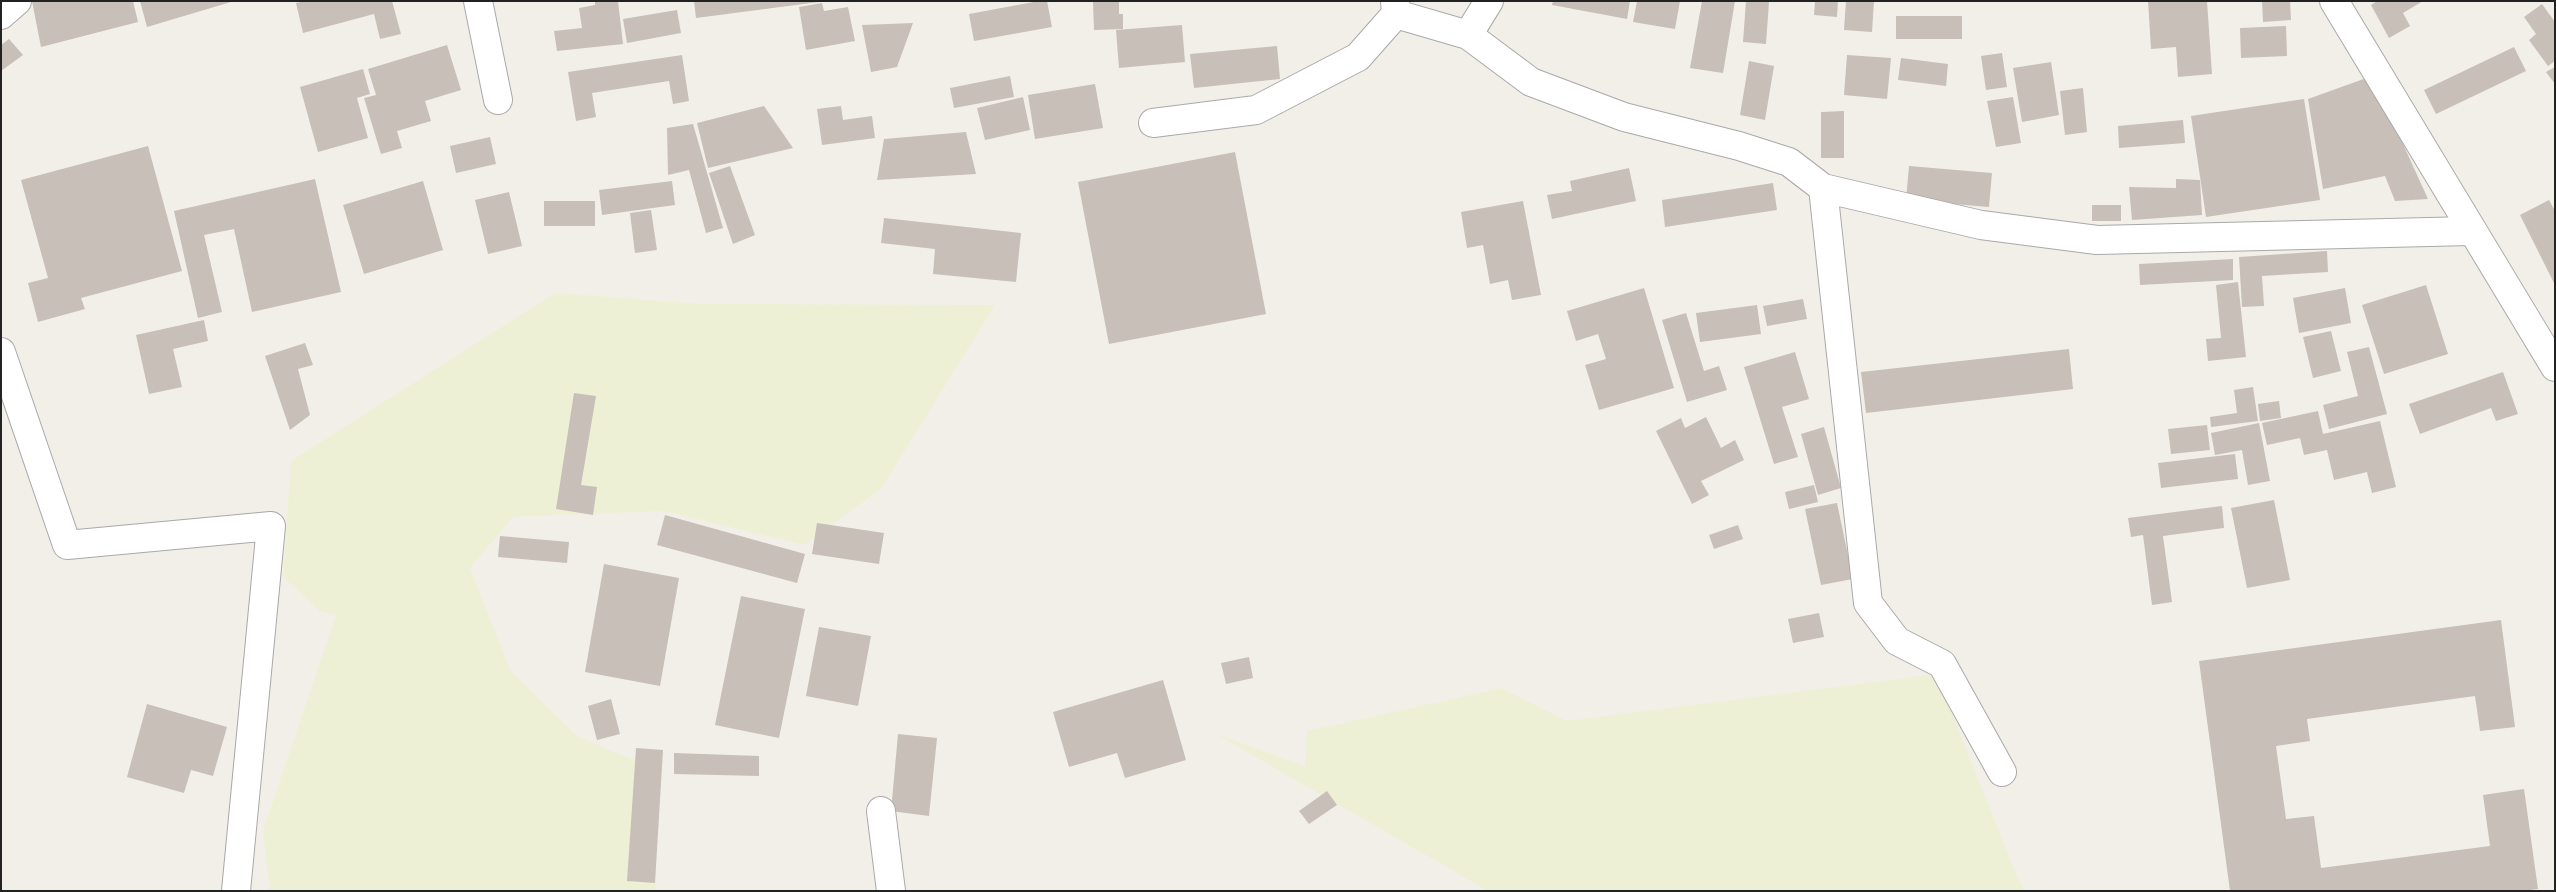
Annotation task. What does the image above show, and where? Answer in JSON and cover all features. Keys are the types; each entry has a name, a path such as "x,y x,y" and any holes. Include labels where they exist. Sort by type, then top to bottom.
{"street":[{"path":"1,15 17,1"},
{"path":"478,1 498,100"},
{"path":"1468,35 1489,1"},
{"path":"2334,1 2555,367"},
{"path":"1152,124 1256,110 1358,57 1396,8 1468,35 1531,82 1624,117 1739,146 1789,162 1823,188 1981,225 2097,240 2471,230"},
{"path":"1823,188 1868,602 1897,641 1942,664 2002,772"},
{"path":"1,352 67,545 271,526 236,891"},
{"path":"881,811 890,891"}],"green space":[{"path":"555,293 704,304 995,305 881,489 804,545 664,511 513,517 470,568 510,670 577,736 636,761 657,891 270,891 263,831 336,615 320,611 283,577 291,461"},
{"path":"1936,674 2019,881 2026,891 1488,891 1214,733 1305,766 1307,731 1502,688 1567,721"}],"building":[{"path":"32,1 133,1 138,22 41,47"},
{"path":"140,1 231,1 231,2 147,27"},
{"path":"305,1 392,1 401,34 380,39 374,14 303,33 296,3"},
{"path":"595,1 618,1 623,44 557,51 554,31 582,28 579,8 595,5"},
{"path":"694,1 819,1 819,2 696,18"},
{"path":"1047,1 1052,27 974,41 969,14"},
{"path":"1093,1 1119,1 1119,14 1123,14 1123,29 1094,30"},
{"path":"1553,1 1630,1 1627,19 1552,5"},
{"path":"1637,1 1680,1 1675,29 1633,22"},
{"path":"1702,1 1735,1 1723,73 1690,68"},
{"path":"1746,1 1769,2 1766,44 1743,42"},
{"path":"1815,1 1838,1 1837,17 1814,15"},
{"path":"1846,1 1874,1 1872,32 1844,30"},
{"path":"2148,1 2207,1 2212,74 2178,77 2176,47 2151,49"},
{"path":"2262,1 2290,1 2291,20 2263,22"},
{"path":"2377,1 2423,1 2403,13 2410,26 2389,38 2371,5"},
{"path":"822,3 824,11 848,7 855,41 806,50 799,7"},
{"path":"2542,4 2555,22 2555,61 2548,66 2529,40 2536,34 2524,17"},
{"path":"677,10 681,33 627,43 623,19"},
{"path":"1896,16 1962,16 1962,39 1896,39"},
{"path":"913,23 897,67 871,72 862,25"},
{"path":"1182,25 1185,62 1119,68 1116,30"},
{"path":"2286,26 2287,56 2241,58 2240,28"},
{"path":"9,39 23,55 1,71 1,45"},
{"path":"447,45 461,90 425,101 431,121 397,131 402,148 381,154 364,98 376,95 368,69"},
{"path":"1277,46 1280,79 1194,88 1190,54"},
{"path":"2514,47 2526,71 2436,114 2424,90"},
{"path":"2002,53 2007,87 1986,90 1981,56"},
{"path":"682,55 689,101 673,104 669,81 592,93 596,117 576,121 568,72"},
{"path":"1847,55 1891,58 1887,99 1844,95"},
{"path":"1901,58 1948,64 1946,86 1898,80"},
{"path":"1749,61 1774,66 1765,120 1740,115"},
{"path":"2051,62 2059,115 2022,122 2013,68"},
{"path":"2555,67 2555,84 2546,72"},
{"path":"363,69 370,94 357,98 368,138 318,152 300,87"},
{"path":"1010,76 1014,97 954,108 950,88"},
{"path":"2372,76 2428,199 2395,201 2385,176 2323,189 2308,99"},
{"path":"1095,84 1103,128 1035,139 1028,95"},
{"path":"2083,88 2087,132 2065,135 2060,91"},
{"path":"1023,97 1030,130 985,140 977,108"},
{"path":"2013,97 2021,143 1996,147 1987,101"},
{"path":"2304,99 2320,200 2206,217 2191,116"},
{"path":"764,106 793,148 708,168 697,123"},
{"path":"841,106 843,120 872,116 875,138 822,145 817,109"},
{"path":"1844,111 1844,158 1821,158 1821,112"},
{"path":"2183,120 2185,143 2119,148 2118,126"},
{"path":"693,124 723,228 706,233 689,170 668,175 667,128"},
{"path":"966,132 976,174 877,180 884,139"},
{"path":"490,137 496,164 456,173 450,146"},
{"path":"148,146 182,271 81,298 85,309 38,322 28,283 48,278 21,180"},
{"path":"1235,152 1266,314 1109,344 1078,182"},
{"path":"730,166 755,235 733,244 709,173"},
{"path":"1909,166 1992,173 1989,207 1906,200"},
{"path":"1629,168 1636,201 1552,219 1547,195 1572,191 1570,181"},
{"path":"315,179 341,292 252,312 234,229 204,235 222,312 198,318 174,211"},
{"path":"2176,179 2200,180 2202,215 2132,220 2129,187 2176,188"},
{"path":"423,181 443,250 364,274 343,205"},
{"path":"672,181 675,205 602,215 599,190"},
{"path":"1773,183 1777,210 1665,227 1662,200"},
{"path":"509,192 522,246 488,254 475,200"},
{"path":"2549,200 2555,211 2555,285 2520,215"},
{"path":"544,201 595,201 595,226 544,226"},
{"path":"1523,201 1541,295 1512,300 1508,280 1490,284 1483,245 1467,248 1461,212"},
{"path":"2092,205 2121,205 2121,221 2092,221"},
{"path":"651,210 657,250 635,253 630,213"},
{"path":"884,218 1021,233 1016,282 933,274 935,249 881,243"},
{"path":"2327,251 2328,272 2262,276 2264,306 2242,307 2239,257"},
{"path":"2233,259 2233,280 2140,285 2139,264"},
{"path":"2238,282 2246,357 2208,361 2206,339 2221,338 2216,285"},
{"path":"2426,285 2448,354 2384,374 2362,305"},
{"path":"1644,288 1674,388 1599,410 1585,365 1606,359 1598,334 1576,341 1567,311"},
{"path":"2345,288 2351,323 2299,333 2293,298"},
{"path":"1803,299 1807,319 1767,326 1763,306"},
{"path":"1757,305 1761,334 1700,342 1696,313"},
{"path":"1686,313 1704,371 1719,366 1727,390 1687,402 1662,320"},
{"path":"204,320 208,341 173,349 182,387 149,394 136,335"},
{"path":"2331,331 2341,371 2313,378 2303,337"},
{"path":"305,343 313,365 298,369 310,415 290,430 265,356"},
{"path":"2369,347 2387,414 2329,429 2323,405 2358,396 2347,352"},
{"path":"2069,349 2073,389 1866,413 1861,372"},
{"path":"1795,352 1809,399 1782,407 1798,457 1774,464 1744,367"},
{"path":"2503,372 2518,414 2496,421 2491,408 2420,434 2409,404"},
{"path":"2253,387 2258,421 2211,427 2210,417 2237,413 2234,390"},
{"path":"574,393 596,396 581,485 597,487 593,515 556,509"},
{"path":"2279,401 2281,418 2260,421 2258,404"},
{"path":"2318,411 2323,434 2380,421 2396,487 2372,493 2367,472 2334,480 2327,450 2304,455 2300,438 2267,445 2262,423"},
{"path":"1706,417 1721,448 1735,440 1744,460 1701,481 1709,495 1692,504 1656,431 1681,418 1685,428"},
{"path":"2259,423 2270,481 2248,485 2242,450 2215,455 2211,433"},
{"path":"2207,425 2210,450 2171,454 2168,429"},
{"path":"1824,427 1841,488 1818,495 1801,434"},
{"path":"2235,454 2238,479 2161,488 2158,463"},
{"path":"1814,485 1818,502 1789,509 1785,492"},
{"path":"2274,500 2290,580 2247,588 2231,508"},
{"path":"1837,503 1853,579 1821,585 1805,509"},
{"path":"2222,506 2224,528 2163,536 2172,602 2152,605 2143,535 2131,537 2128,518"},
{"path":"665,515 805,554 797,583 657,545"},
{"path":"817,523 884,533 879,564 812,554"},
{"path":"1738,525 1743,539 1714,549 1709,535"},
{"path":"500,536 569,542 567,563 498,557"},
{"path":"604,564 679,578 660,686 585,672"},
{"path":"741,596 805,609 779,738 715,725"},
{"path":"1819,613 1824,637 1793,643 1788,619"},
{"path":"2501,620 2515,727 2480,731 2475,696 2307,719 2310,741 2276,746 2286,819 2314,816 2321,868 2490,846 2483,795 2524,789 2538,889 2523,891 2230,891 2199,661"},
{"path":"819,627 871,636 858,706 806,696"},
{"path":"1249,657 1253,678 1226,684 1221,663"},
{"path":"1163,680 1186,760 1125,778 1117,753 1069,767 1053,712"},
{"path":"611,699 620,734 597,740 588,706"},
{"path":"147,704 227,727 213,776 191,770 184,793 127,777"},
{"path":"898,734 937,738 929,816 891,811"},
{"path":"636,748 663,750 655,883 627,881"},
{"path":"674,753 759,756 759,776 674,774"},
{"path":"1327,791 1337,805 1309,824 1299,811"}]}
